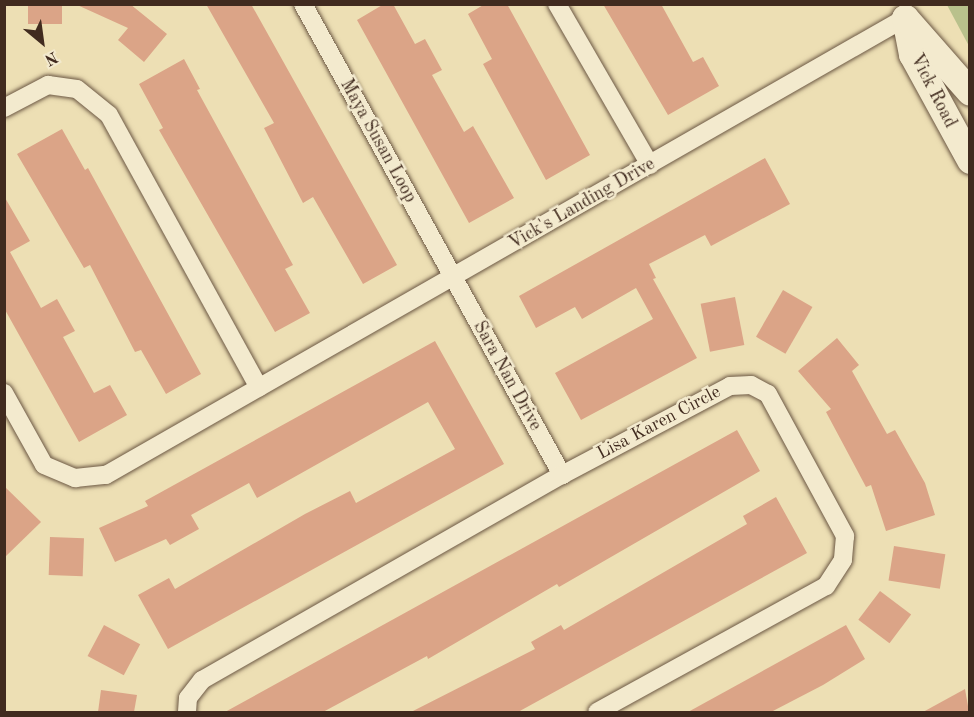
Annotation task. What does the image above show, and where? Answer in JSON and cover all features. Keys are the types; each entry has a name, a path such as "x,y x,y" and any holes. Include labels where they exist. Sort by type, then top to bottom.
{"street":[{"name":"Maya Susan Loop","path":"303,4 453,278"},
{"path":"557,4 650,165"},
{"name":"Vick's Landing Drive","path":"4,393 44,465 75,478 106,475 650,165 900,11"},
{"name":"Vick Road","path":"900,11 969,92"},
{"name":"Vick Road","path":"900,11 912,54 969,160"},
{"path":"4,108 48,85 77,88 109,115 259,388"},
{"name":"Sara Nan Drive","path":"453,278 562,475"},
{"name":"Lisa Karen Circle","path":"187,712 188,698 202,680 562,475 730,386 751,385 768,394 845,536 843,560 826,586 597,712"}],"green space":[{"path":"947,5 969,5 969,46"}],"building":[{"path":"28,4 62,4 62,24 28,24"},
{"path":"75,4 130,4 167,34 144,62 118,40 128,28"},
{"path":"206,4 251,4 397,265 363,284 313,197 303,203 264,128 274,123"},
{"path":"384,4 393,4 415,44 425,39 442,70 432,75 464,132 473,126 514,198 469,223 357,20"},
{"path":"485,4 507,4 590,155 546,180 483,64 492,59 468,14"},
{"path":"603,4 661,4 693,62 703,57 719,86 668,115"},
{"path":"184,59 200,89 197,90 293,265 285,269 310,313 275,332 159,130 163,128 139,84"},
{"path":"62,129 85,170 88,168 201,374 166,394 141,350 135,352 90,265 84,268 17,154"},
{"path":"765,158 790,204 711,246 705,235 649,264 656,278 653,279 697,358 581,420 555,373 653,319 636,288 582,319 575,307 536,328 519,296"},
{"path":"4,196 30,241 10,252 41,308 57,299 75,331 63,337 94,393 110,385 127,415 79,442 4,308"},
{"path":"783,290 812,307 785,354 756,337"},
{"path":"735,297 744,345 710,352 701,304"},
{"path":"837,338 859,365 852,371 887,434 895,430 925,483 935,515 886,531 871,485 866,487 826,412 831,409 798,371"},
{"path":"435,341 504,464 168,649 138,595 169,578 175,589 305,514 350,491 356,503 455,449 428,402 257,498 249,483 191,515 199,529 170,545 166,539 115,562 99,528 148,506 145,501"},
{"path":"737,430 760,471 559,587 557,584 428,659 427,656 323,712 225,712"},
{"path":"4,486 41,522 4,558"},
{"path":"776,497 807,553 518,712 411,712 535,649 531,642 561,625 564,630 747,524 743,516"},
{"path":"50,537 84,538 83,576 49,575"},
{"path":"894,546 945,554 940,589 889,581"},
{"path":"880,591 911,614 889,643 858,620"},
{"path":"104,625 140,644 124,675 88,656"},
{"path":"846,625 865,659 823,685 771,712 688,712"},
{"path":"965,689 969,712 923,712"},
{"path":"101,690 137,695 134,712 98,712"}]}
